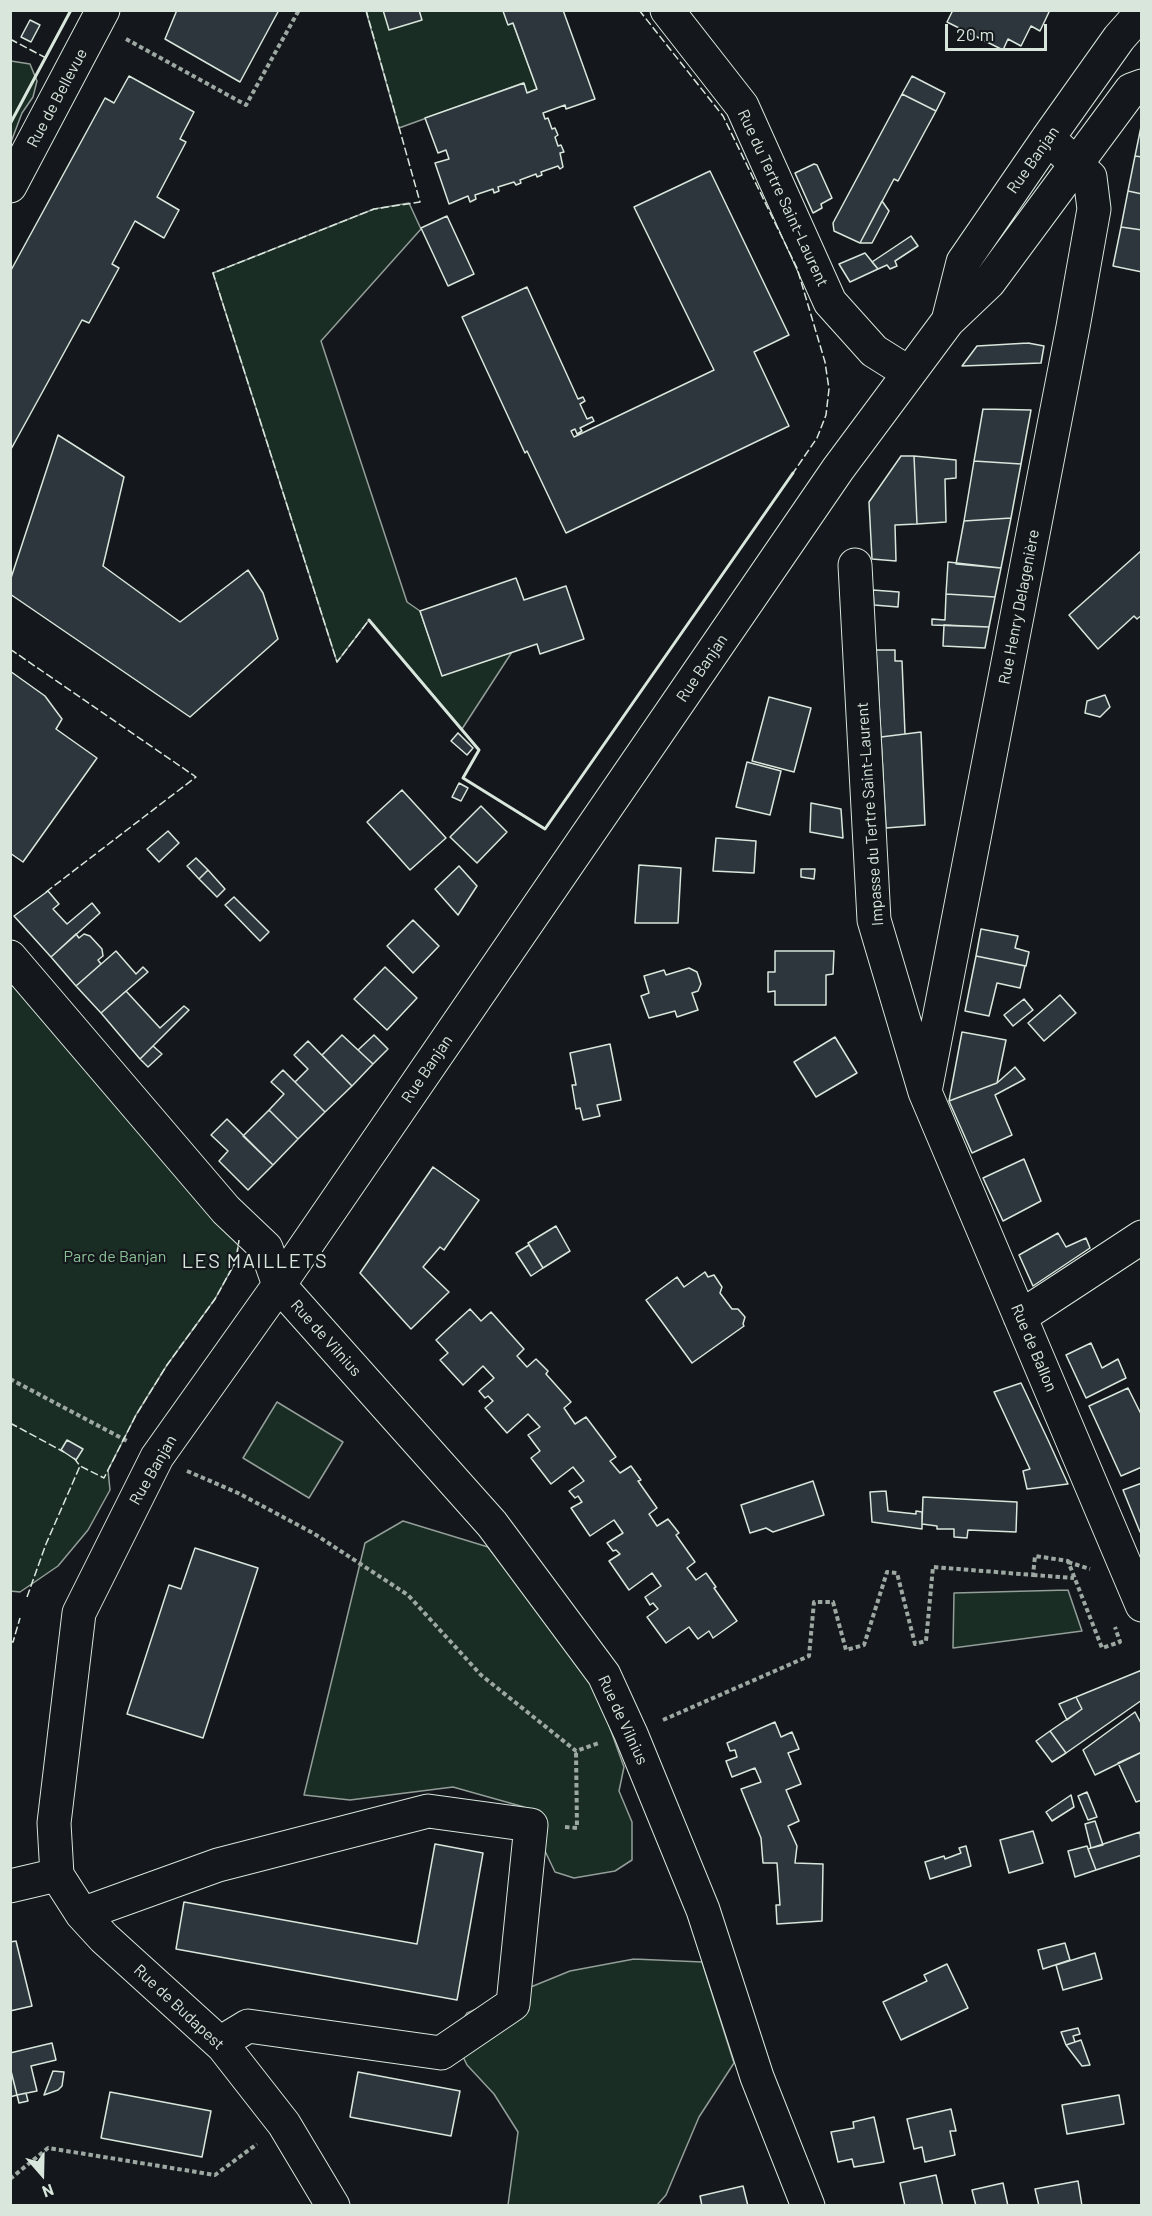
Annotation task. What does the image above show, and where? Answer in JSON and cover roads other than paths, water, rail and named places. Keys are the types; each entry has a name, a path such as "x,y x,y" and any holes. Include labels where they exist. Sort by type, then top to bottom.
{"street":[{"name":"Rue du Tertre Saint-Laurent","path":"667,10 742,106 830,302 874,351 909,373"},
{"name":"Rue Banjan","path":"948,321 963,262 1047,138 1119,38 1142,12"},
{"name":"Rue de Bellevue","path":"10,186 100,16"},
{"name":"Rue Banjan","path":"57,1875 54,1823 79,1613 157,1457 279,1285 838,469 948,321 989,282 1131,90 1142,86"},
{"name":"Rue Henry Delagenière","path":"925,1092 1069,350 1094,209 1090,177 1047,138"},
{"name":"Impasse du Tertre Saint-Laurent","path":"855,566 874,920 925,1092"},
{"path":"10,957 226,1210 266,1248 279,1285"},
{"name":"Rue de Ballon","path":"925,1092 1142,1605"},
{"path":"1020,1317 1142,1238"},
{"name":"Rue de Vilnius","path":"279,1285 492,1524 604,1675 631,1734 703,1910 757,2078 808,2205"},
{"path":"82,1914 218,1865 428,1811 531,1825 513,2004 441,2053 248,2026 220,2043"},
{"path":"10,1886 57,1875"},
{"name":"Rue de Budapest","path":"57,1875 82,1914 104,1938 220,2043 284,2124 333,2205"}],"district":[{"name":"LES MAILLETS","path":"255,1261"}],"park label":[{"name":"Parc de Banjan","path":"115,1257"}]}
